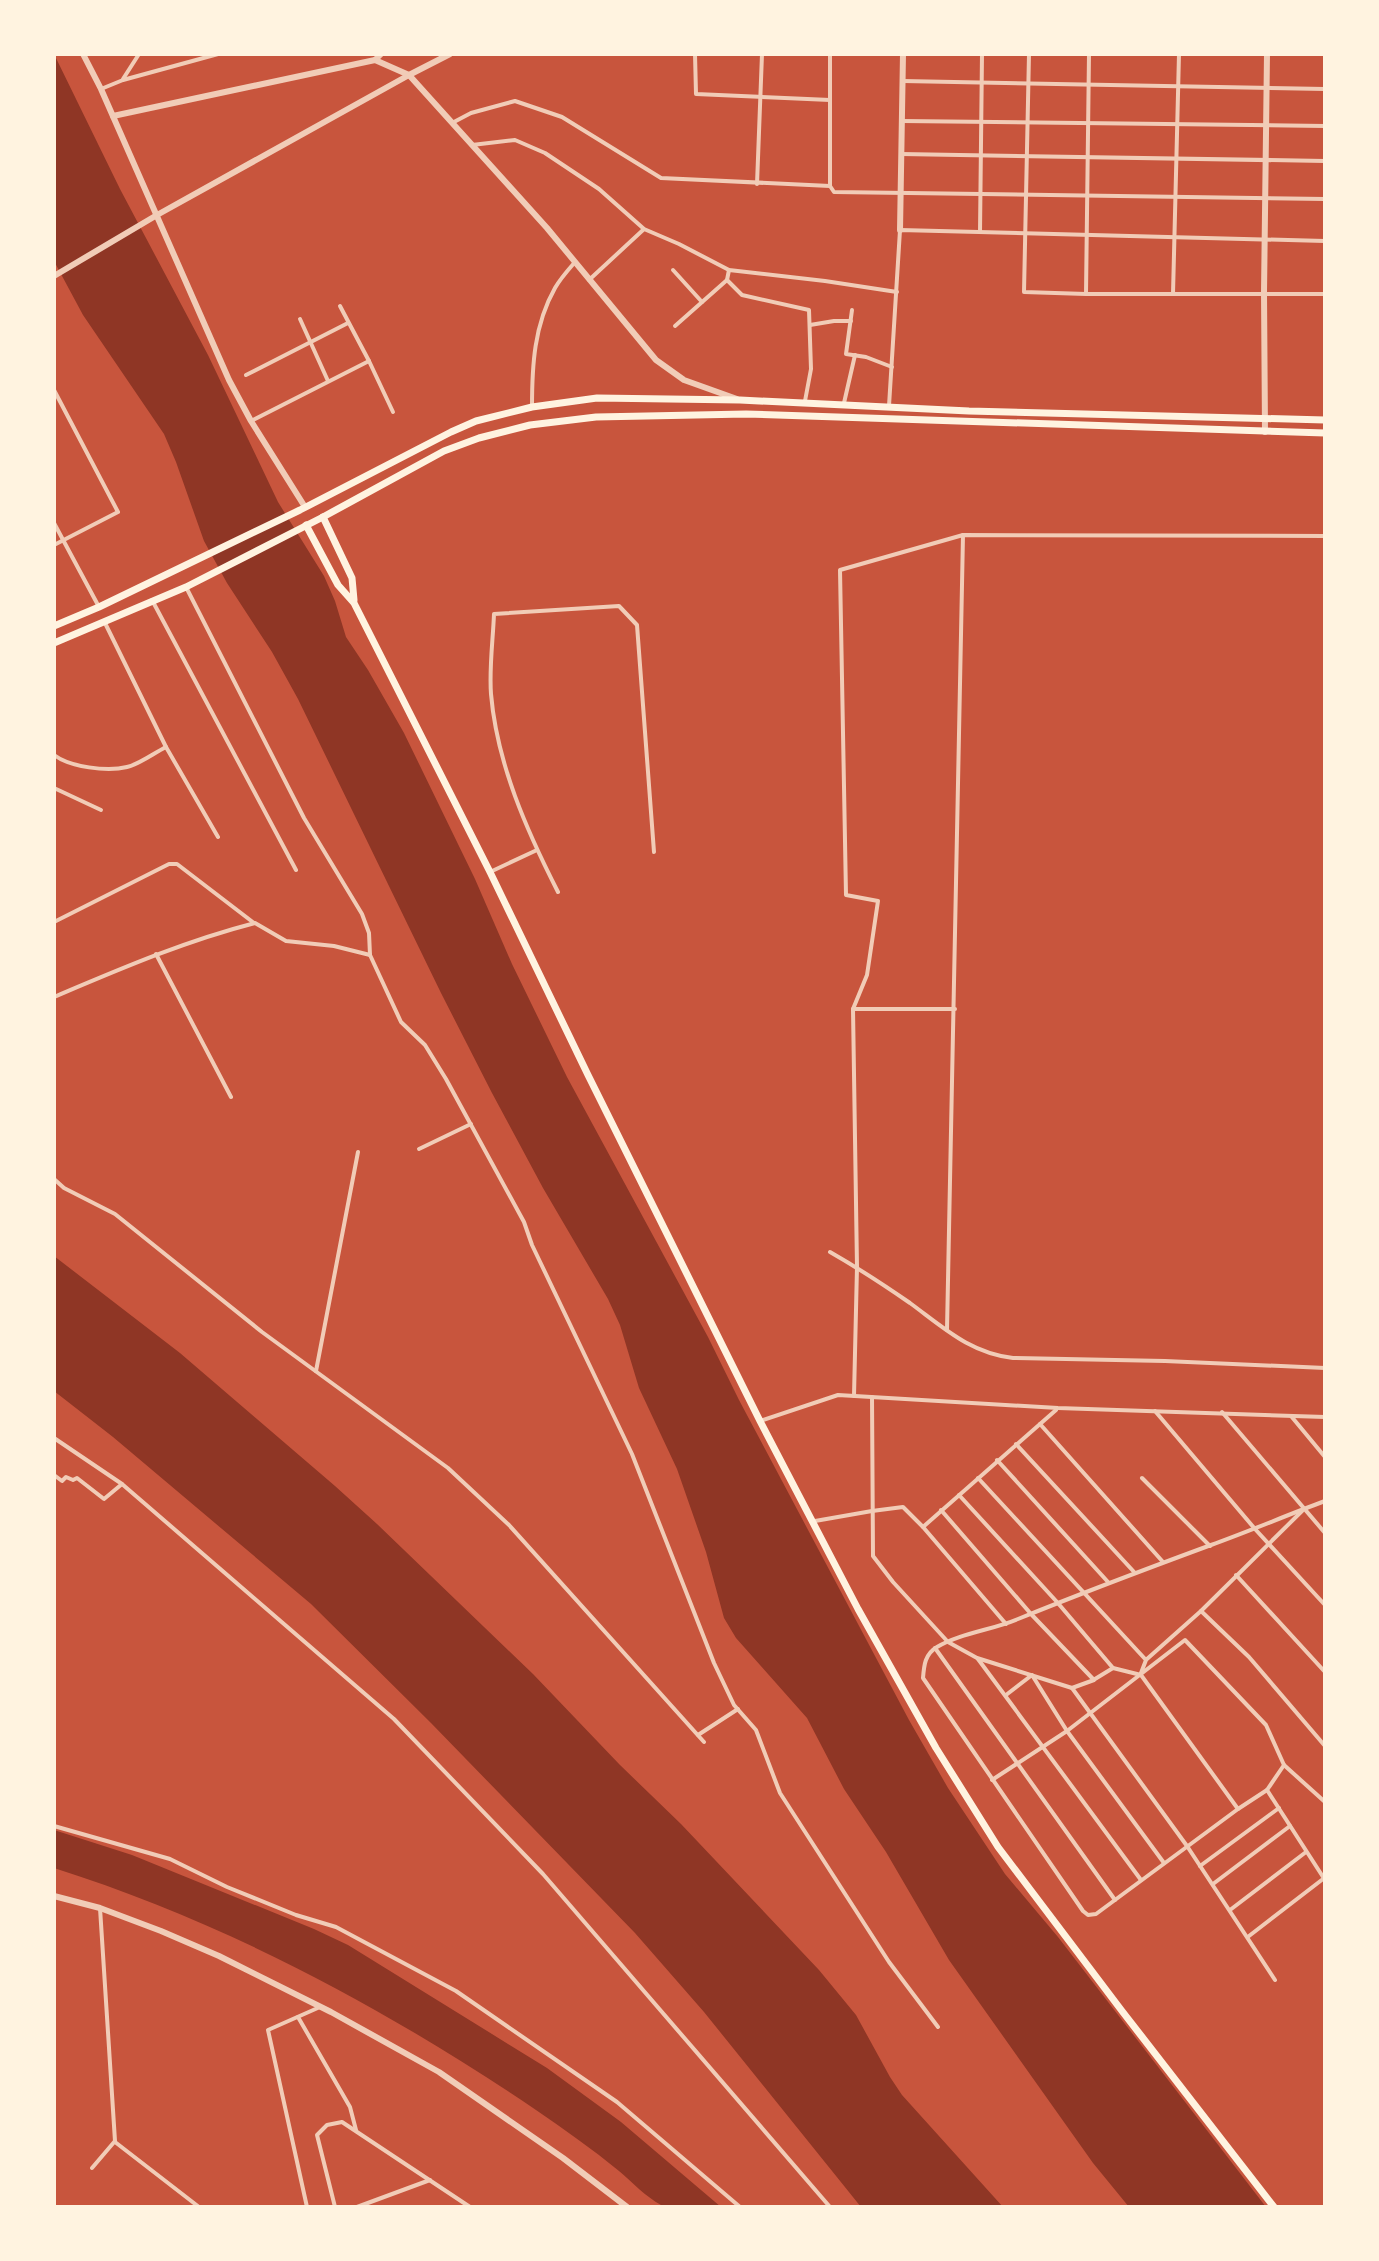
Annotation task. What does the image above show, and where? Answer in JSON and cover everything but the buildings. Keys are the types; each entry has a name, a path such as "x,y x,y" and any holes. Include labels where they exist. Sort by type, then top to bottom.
{"main road":[{"path":"54,626 302,508 437,438 476,421 532,407 597,398 740,400 889,408 1325,420"},
{"path":"54,643 186,587 444,451 530,425 596,417 746,414 1325,433"},
{"path":"437,438 444,451"},
{"path":"323,517 352,578 354,603"},
{"path":"304,527 338,585 354,603 760,1421 815,1521 858,1609 928,1734 998,1847 1274,2207"}],"street":[{"path":"123,80 139,54"},
{"path":"101,89 218,54"},
{"path":"54,276 157,215 450,54"},
{"path":"695,54 696,94 830,100"},
{"path":"757,184 762,54"},
{"path":"830,54 830,186 834,192 1325,199"},
{"path":"889,408 900,230 903,54"},
{"path":"980,232 982,54"},
{"path":"1029,54 1024,292 1325,294"},
{"path":"1086,294 1089,54"},
{"path":"1173,294 1179,54"},
{"path":"1265,432 1267,54"},
{"path":"84,55 229,380 302,508"},
{"path":"113,116 378,57 409,75 547,228 656,360 684,380 740,400"},
{"path":"903,81 1325,89"},
{"path":"452,123 471,113 515,101 562,117 661,178 830,186"},
{"path":"902,121 1325,126"},
{"path":"472,145 515,140 545,153 599,189 644,229 729,270 897,292"},
{"path":"901,154 1325,161"},
{"path":"589,280 644,229"},
{"path":"900,230 1325,241"},
{"path":"532,407 532,369 539,328 555,287 575,262"},
{"path":"673,270 702,302"},
{"path":"675,326 727,280 729,270"},
{"path":"727,280 742,295 809,310 811,369 805,403"},
{"path":"340,306 393,412"},
{"path":"852,310 846,354 866,357 892,367"},
{"path":"300,319 328,381"},
{"path":"810,325 851,321"},
{"path":"246,375 348,323"},
{"path":"844,405 855,355"},
{"path":"251,421 369,361"},
{"path":"54,390 118,512 54,545"},
{"path":"54,523 99,607"},
{"path":"854,1396 857,1267 853,1009 867,975 878,901 846,895 840,570 963,535 1325,536"},
{"path":"947,1330 963,535"},
{"path":"186,587 304,818 362,914 369,933 370,955 401,1022 425,1045 524,1222 532,1245 632,1454 714,1663 738,1709 756,1730 780,1793 889,1962 938,2027"},
{"path":"152,600 296,870"},
{"path":"558,892 537,850 496,733 491,692 494,614 619,606 637,625 654,852"},
{"path":"104,620 166,747 218,837"},
{"path":"54,755 63,762 112,769 129,767 166,747"},
{"path":"54,788 101,810"},
{"path":"490,872 537,850"},
{"path":"54,922 169,864 177,864 255,923 286,941 334,946 370,955"},
{"path":"54,997 156,953 255,923"},
{"path":"156,953 231,1097"},
{"path":"853,1009 955,1009"},
{"path":"419,1149 471,1124"},
{"path":"316,1371 358,1152"},
{"path":"54,1179 64,1188 115,1214 262,1332 448,1468 509,1525 704,1742"},
{"path":"830,1252 857,1267 970,1346 992,1356 1325,1368"},
{"path":"760,1421 838,1395 1058,1408 1325,1417"},
{"path":"872,1397 873,1556 948,1642 977,1658 1072,1688 1187,1846 1275,1980"},
{"path":"923,1527 1058,1408"},
{"path":"1155,1411 1255,1529 1325,1605"},
{"path":"1222,1412 1325,1533"},
{"path":"1290,1414 1325,1457"},
{"path":"1040,1424 1164,1562"},
{"path":"54,1438 122,1484 394,1719 543,1874 830,2207"},
{"path":"1016,1444 1135,1573"},
{"path":"997,1460 1108,1582"},
{"path":"54,1475 62,1481 66,1477 77,1478 104,1499 122,1484"},
{"path":"978,1478 1146,1660"},
{"path":"1142,1478 1210,1546"},
{"path":"959,1495 1113,1668 1141,1675 1238,1809"},
{"path":"1284,1765 1267,1790 1096,1914 1088,1915 923,1678 924,1665 935,1648 948,1642 1006,1624 1108,1582 1325,1501"},
{"path":"815,1521 903,1507 1006,1624"},
{"path":"1141,1675 1146,1660 1201,1611 1304,1509"},
{"path":"941,1510 1031,1614 1094,1680"},
{"path":"1236,1575 1325,1672"},
{"path":"1201,1611 1249,1657 1325,1746"},
{"path":"992,1780 1067,1731 1185,1640 1266,1725 1284,1765 1325,1802"},
{"path":"935,1648 1115,1900"},
{"path":"977,1658 1141,1880"},
{"path":"1072,1688 1094,1680 1113,1668"},
{"path":"1006,1695 1032,1675"},
{"path":"1032,1675 1067,1731 1164,1863"},
{"path":"698,1735 738,1709"},
{"path":"1248,1936 1324,1880 1267,1790"},
{"path":"1200,1866 1279,1808"},
{"path":"54,1826 170,1859 227,1887 296,1915 336,1927 456,1991 617,2102 740,2207"},
{"path":"1213,1884 1290,1826"},
{"path":"1230,1910 1306,1852"},
{"path":"54,1896 100,1908 161,1931 219,1956 320,2007 439,2072 563,2158 627,2207"},
{"path":"92,2168 115,2141 100,1908"},
{"path":"307,2207 268,2030 320,2007"},
{"path":"298,2017 350,2107 356,2130"},
{"path":"335,2207 317,2135 327,2125 342,2122 470,2207"},
{"path":"115,2141 199,2207"},
{"path":"357,2207 430,2180"}],"shaded area":[{"path":"54,54 120,189 208,355 278,502 324,576 346,637 404,733 567,1077 909,1720 948,1788 1005,1874 1058,1937 1266,2207 1129,2207 1093,2163 949,1960 886,1852 844,1789 807,1718 736,1638 724,1618 706,1552 677,1469 639,1388 620,1325 608,1299 492,1093 298,699 204,541 164,434 83,315 54,261"},
{"path":"54,1256 180,1353 335,1486 533,1674 819,1970 856,2015 902,2095 1003,2207 861,2207 704,2012 635,1933 431,1723 311,1604 54,1391"},
{"path":"54,1830 132,1855 348,1945 547,2068 621,2122 721,2207 661,2205 536,2110 363,2003 303,1971 180,1914 54,1868"}]}
